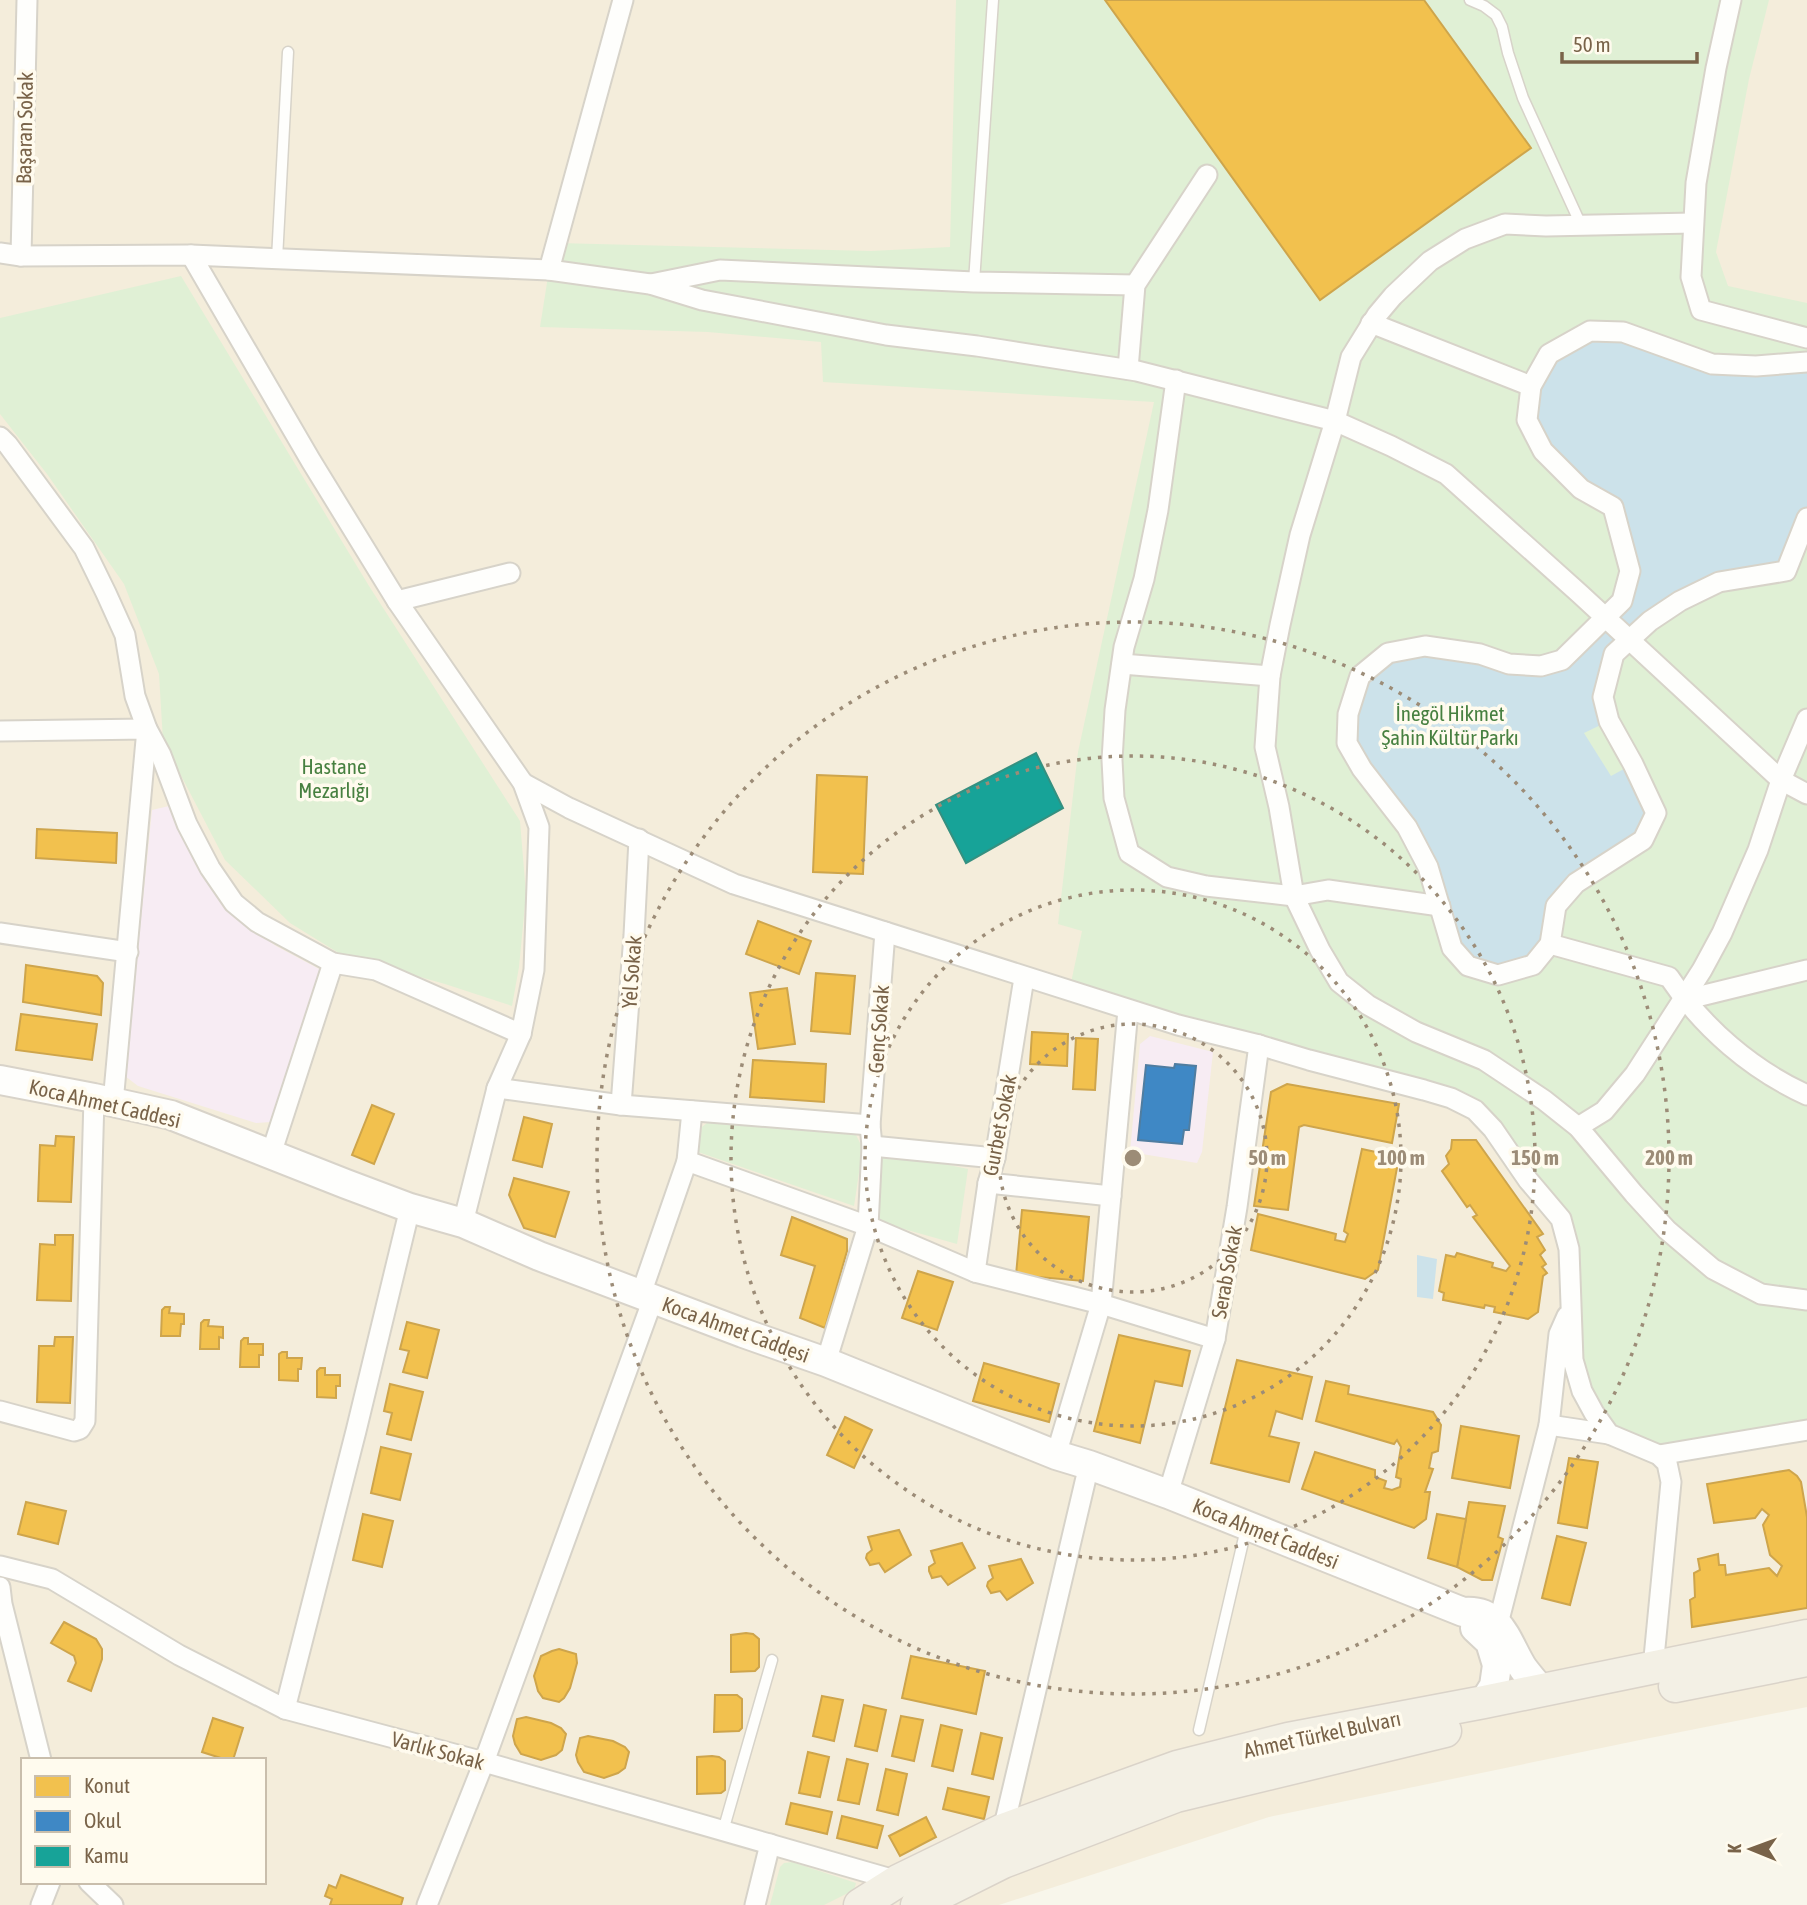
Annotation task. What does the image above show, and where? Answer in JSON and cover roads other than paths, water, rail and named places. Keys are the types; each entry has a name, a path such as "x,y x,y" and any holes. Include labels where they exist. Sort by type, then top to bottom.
{"main road":[{"name":"Ahmet Türkel Bulvarı","path":"907,1893 1003,1830 1177,1767 1288,1739 1807,1636"},
{"name":"Ahmet Türkel Bulvarı","path":"860,1905 1003,1862 1176,1796 1407,1739 1807,1660"}],"street":[{"name":"Başaran Sokak","path":"21,256 27,0"},
{"path":"549,270 622,0"},
{"path":"1731,0 1696,183 1691,277 1700,310 1807,338"},
{"path":"1128,369 1135,285 1207,174"},
{"path":"1693,223 1546,226 1505,224 1465,239 1430,261 1393,296 1371,323 1351,357 1335,421 1300,535 1270,676 1265,747 1279,807 1294,896 1339,982 1368,1005 1416,1032 1484,1060 1545,1100 1578,1127 1667,1230 1713,1269 1761,1294 1807,1300"},
{"path":"0,253 21,256 191,255 549,270 650,284 702,300 886,335 1128,369 1335,421 1446,474 1781,780 1807,794"},
{"path":"191,255 311,461 397,601 523,783 539,827 534,970 521,1034 497,1088 463,1223"},
{"path":"650,284 720,270 974,282 1135,285"},
{"path":"1371,323 1531,386"},
{"path":"1807,362 1756,366 1712,364 1623,332 1590,331 1549,354 1531,386 1527,420 1543,451 1581,489 1613,507 1630,571 1622,601 1562,660 1541,666 1509,664 1480,654 1425,646 1388,653 1360,676 1348,715 1348,743 1362,769 1407,827 1428,867 1452,948 1468,966 1498,975 1533,965 1550,944 1556,905 1576,883 1643,840 1656,813 1609,721 1603,697 1615,654 1650,621 1680,601 1719,582 1786,571 1807,572"},
{"path":"1176,380 1158,510 1144,579 1124,646 1115,710 1112,760 1114,798 1129,853 1167,877 1206,886 1294,896 1328,890 1440,906"},
{"path":"0,438 8,445 84,548 125,635 135,696 187,824 210,868 234,903 257,922 333,963 376,970 521,1034"},
{"path":"1786,571 1807,518"},
{"path":"397,601 510,573"},
{"path":"1122,664 1270,676"},
{"path":"1578,1127 1604,1111 1635,1074 1684,1000 1722,933 1758,850 1781,780 1807,719"},
{"path":"0,730 147,729"},
{"path":"0,1411 74,1432 80,1429 85,1421 103,1100 128,952 147,729"},
{"path":"523,783 569,808 734,884 1128,1010 1424,1090 1451,1098 1475,1110 1493,1129 1528,1181 1561,1219 1569,1249 1573,1360 1582,1391 1609,1434"},
{"name":"Yel Sokak","path":"621,1105 639,839"},
{"name":"Genç Sokak","path":"826,1362 868,1226 872,1146 870,1125 885,932"},
{"path":"0,933 128,952"},
{"path":"1550,944 1669,977 1684,1000 1714,1033 1785,1085 1807,1095"},
{"path":"271,1154 333,963"},
{"path":"1684,1000 1807,970"},
{"name":"Gurbet Sokak","path":"975,1272 1024,978"},
{"path":"1056,1455 1101,1304 1128,1010"},
{"name":"Serab Sokak","path":"1168,1494 1214,1339 1237,1207 1259,1045"},
{"name":"Koca Ahmet Caddesi","path":"0,1080 171,1115 411,1208 463,1223 539,1256 826,1362 1056,1455 1168,1494 1463,1612 1476,1611 1494,1633"},
{"path":"497,1088 621,1105 870,1125"},
{"path":"427,1905 484,1762 647,1296 687,1161 692,1111"},
{"path":"872,1146 995,1158"},
{"path":"687,1161 868,1226 975,1272 1101,1304 1214,1339"},
{"path":"988,1183 1111,1196"},
{"path":"285,1709 411,1208"},
{"path":"1484,1702 1494,1686 1497,1665 1494,1633 1549,1425 1559,1334 1572,1305"},
{"path":"1549,1425 1609,1434 1659,1455 1667,1463 1671,1482 1653,1668"},
{"path":"1659,1455 1807,1430"},
{"path":"1003,1830 1089,1465"},
{"name":"Varlık Sokak","path":"0,1566 52,1579 179,1655 285,1709 484,1762 770,1844 907,1893"},
{"path":"0,1587 40,1758"},
{"path":"1494,1633 1506,1634 1525,1671 1541,1690"},
{"path":"755,1905 770,1844"},
{"path":"41,1905 49,1884"},
{"path":"91,1884 113,1905"}],"lane":[{"path":"974,282 993,0"},
{"path":"1469,0 1496,15 1502,27 1523,98 1581,225"},
{"path":"277,259 288,52"},
{"path":"1199,1730 1247,1525"},
{"path":"723,1831 772,1660"}],"water":[{"path":"1590,331 1712,364 1807,362 1807,518 1786,571 1719,582 1614,654 1609,721 1584,733 1611,776 1633,764 1656,813 1643,840 1576,883 1533,965 1468,966 1428,867 1362,769 1348,714 1360,676 1425,646 1541,666 1622,601 1630,571 1613,507 1581,489 1527,420 1549,354"},
{"path":"1417,1255 1437,1259 1433,1299 1417,1297"}],"park label":[{"name":"İnegöl Hikmet Şahin Kültür Parkı","path":"1450,725"},
{"name":"Hastane Mezarlığı","path":"334,778"}]}
